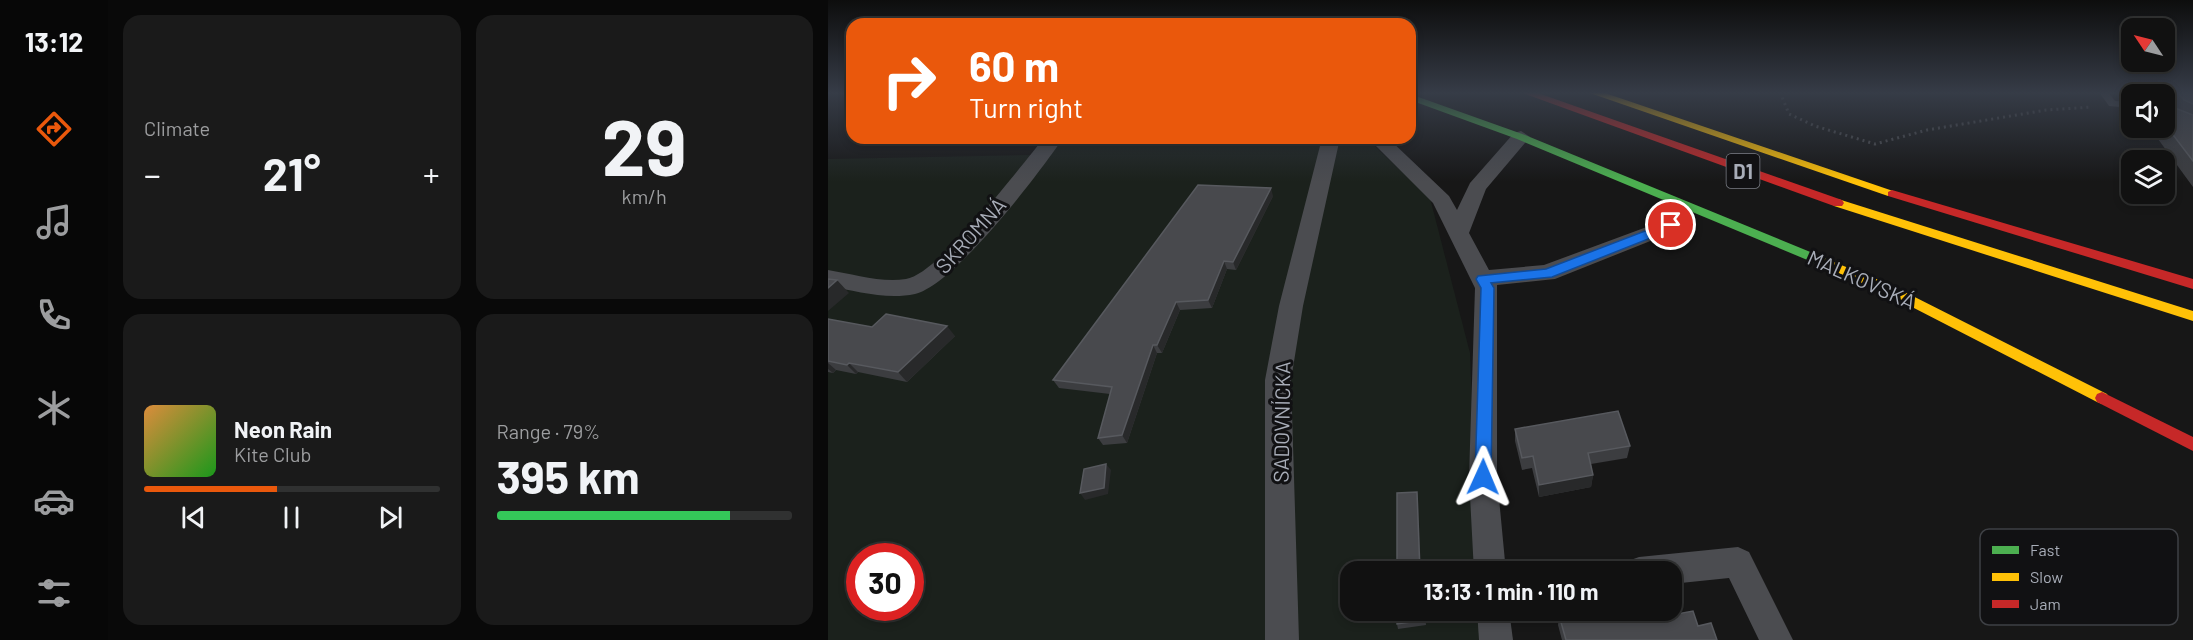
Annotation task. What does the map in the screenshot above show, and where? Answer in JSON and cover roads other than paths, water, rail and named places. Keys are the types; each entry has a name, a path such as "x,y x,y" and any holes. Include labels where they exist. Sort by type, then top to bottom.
{"main road":[{"name":"MALKOVSKÁ","path":"1479,122 1521,137 1884,287 2193,444"},
{"name":"D1","path":"1607,122 1809,195 1962,246 2193,316"},
{"name":"D1","path":"1680,122 1928,206 2193,284"}],"street":[{"path":"1459,232 1477,187 1521,137"},
{"name":"SKROMNÁ","path":"828,278 900,288 917,286 930,279 973,235 1049,144"},
{"name":"SADOVNÍCKA","path":"1282,640 1278,380 1291,306 1330,144"},
{"path":"1383,144 1442,200 1487,288 1483,477 1489,561"},
{"path":"1482,279 1547,273 1671,225"},
{"path":"1682,568 1738,562 1776,640"},
{"path":"1494,621 1496,640"}]}
